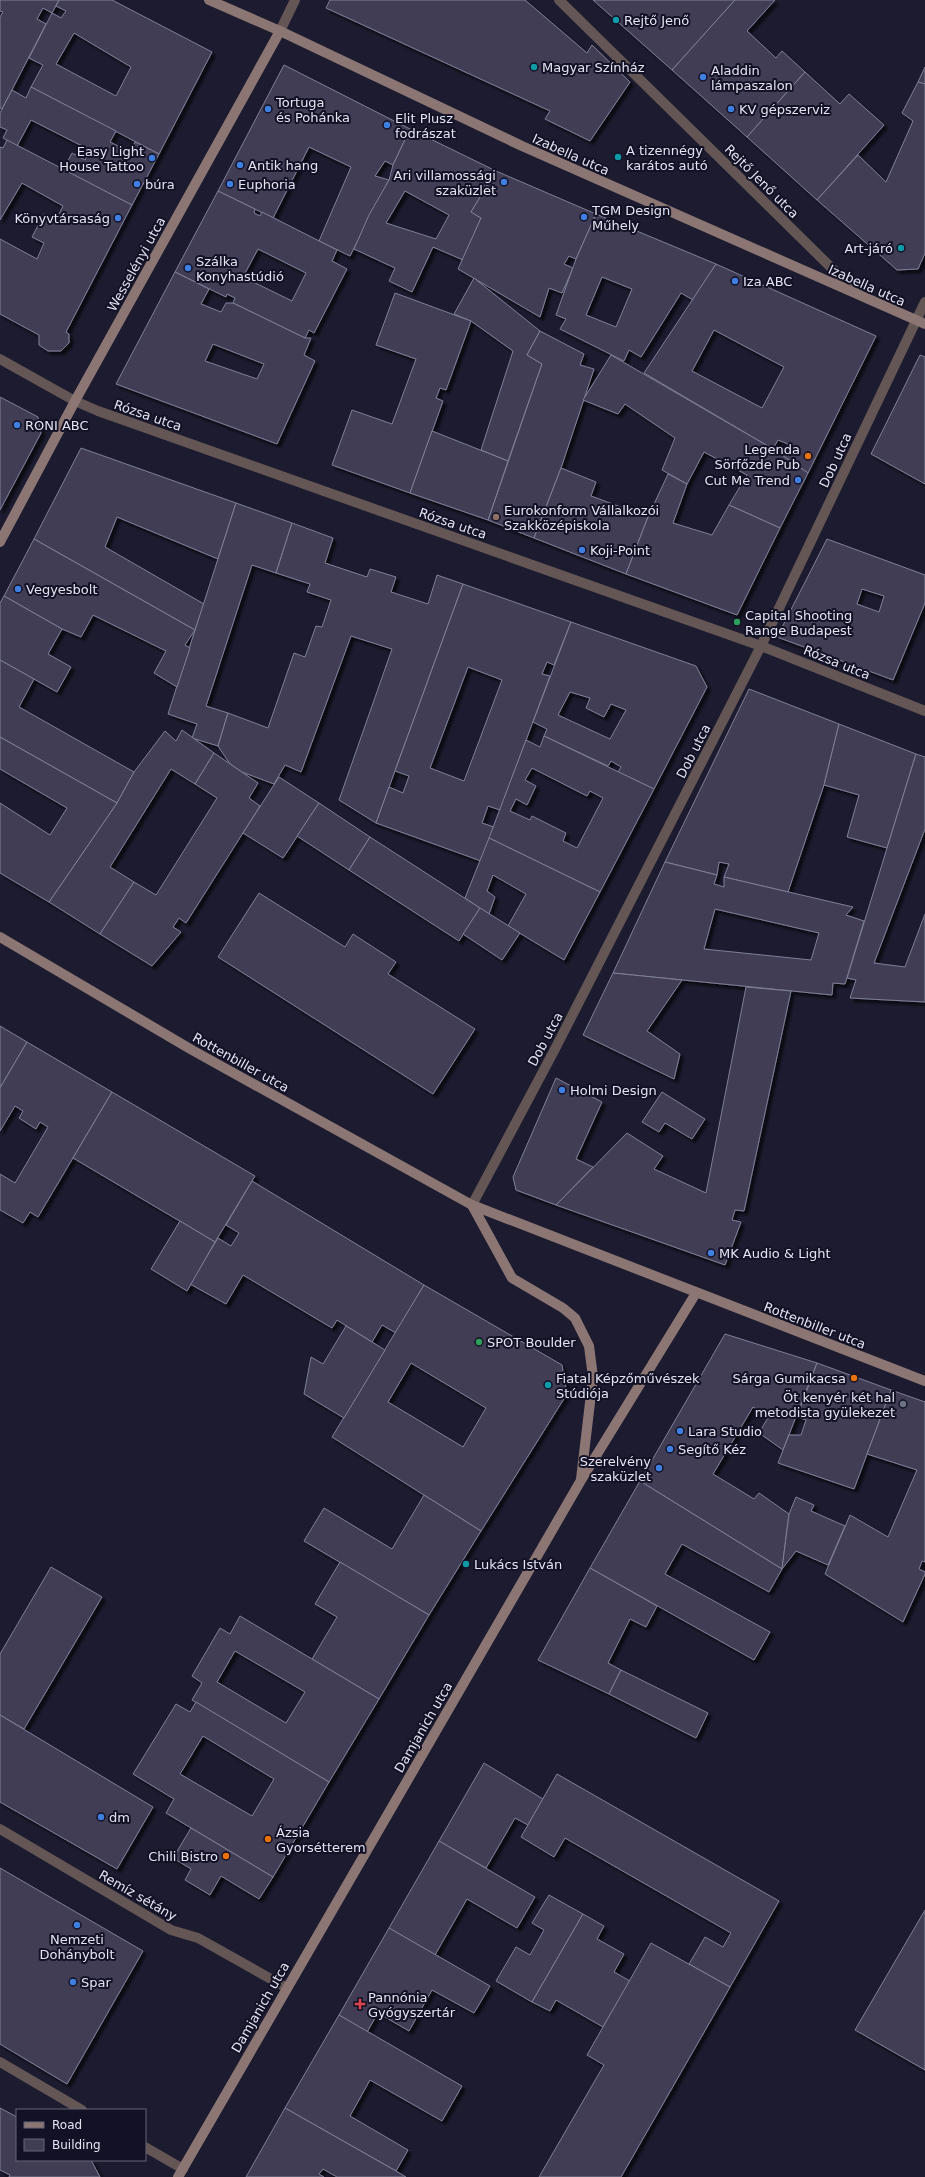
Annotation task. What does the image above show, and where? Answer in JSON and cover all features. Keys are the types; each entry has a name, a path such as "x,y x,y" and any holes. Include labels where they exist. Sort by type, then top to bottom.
{"street":[{"name":"Izabella utca","path":"209,0 280,31 522,146 921,323"},
{"name":"Wesselényi utca","path":"0,542 75,401 280,31 295,0"},
{"name":"Rejtő Jenő utca","path":"559,0 860,297"},
{"name":"Dob utca","path":"472,1204 559,1042 761,646 921,323 925,302"},
{"name":"Rózsa utca","path":"0,359 75,401 98,411 761,646 925,711"},
{"name":"Rottenbiller utca","path":"0,937 192,1050 472,1204 696,1293 925,1381"},
{"path":"472,1204 512,1278 563,1308 575,1318 589,1346 593,1377 580,1482"},
{"name":"Damjanich utca","path":"181,2173 286,1988 580,1482 696,1293"},
{"name":"Remíz sétány","path":"0,1829 171,1930 198,1938 286,1988"},
{"path":"0,2062 80,2109"},
{"path":"146,2148 181,2173"}],"building":[{"path":"0,0 59,0 52,13 43,8 37,19 46,24 2,109 0,108 0,17 3,12 0,11"},
{"path":"59,0 112,0 212,52 159,154 31,87 43,65 29,58 52,13 61,18 66,11 56,6","holes":["74,33 131,67 116,96 56,64"]},
{"name":"Magyar Színház","path":"330,0 525,0 587,53 592,45 630,82 590,141 545,119 550,111 326,8"},
{"path":"593,0 735,0 672,70"},
{"path":"735,0 775,0 747,31 776,58 782,51 805,72 747,137 672,70"},
{"path":"284,65 410,129 393,165 385,161 375,176 389,180 350,256 319,241 351,167 309,147 273,218 218,191"},
{"path":"925,67 925,84 918,82"},
{"path":"805,72 840,104 849,94 884,125 817,200 747,137"},
{"path":"918,82 925,84 925,253 918,269 897,270 817,200 858,155 886,182 913,121 902,113"},
{"path":"31,87 116,131 110,142 130,152 135,142 159,154 132,205 63,170 72,153 85,160 90,150 31,120 17,146 3,138 7,130 0,127 0,113 12,90 26,98"},
{"path":"410,129 496,171 471,212 481,218 463,260 433,247 412,292 389,281 395,268 354,249 369,215 389,180 393,165","holes":["405,191 449,215 436,239 386,223"]},
{"path":"7,140 132,205 66,332 69,334 69,343 61,351 48,351 39,345 39,335 0,314 0,239 37,259 44,243 32,237 44,214 56,220 63,206 22,183 0,220 0,147 3,148"},
{"path":"496,171 596,214 576,259 569,256 564,264 573,268 562,293 549,288 540,317 458,269 481,218 471,212"},
{"path":"218,191 255,209 254,213 260,216 262,212 337,250 332,261 347,269 314,333 309,330 305,338 233,303 235,298 227,294 226,297 175,272","holes":["258,249 306,273 292,301 243,277"]},
{"path":"596,214 716,264 693,300 681,293 641,357 629,350 624,361 560,329 566,319 556,315 576,259","holes":["602,277 632,289 616,327 586,315"]},
{"path":"716,264 876,336 808,473 782,455 788,444 778,440 773,449 644,373","holes":["714,330 784,367 762,408 692,371"]},
{"path":"175,272 209,289 201,304 221,312 226,303 233,303 305,338 311,338 304,355 315,361 277,444 116,384","holes":["213,344 264,364 257,379 205,361"]},
{"path":"474,278 540,331 527,355 542,364 508,461 481,450 513,351 471,321 454,314"},
{"path":"395,293 471,321 446,390 440,388 436,398 443,401 410,493 332,465 352,410 392,424 416,359 376,345"},
{"path":"540,331 584,354 580,365 594,369 561,468 534,538 488,520 542,364 527,355"},
{"path":"611,355 773,449 808,473 780,528 729,505 747,475 704,452 687,484 662,470 675,438 625,404 618,414 583,400"},
{"path":"920,355 925,357 925,484 871,454"},
{"path":"0,397 38,417 41,433 0,510"},
{"path":"432,431 508,461 488,520 410,493"},
{"path":"81,448 236,503 218,559 117,517 105,547 204,604 195,630 34,539"},
{"path":"561,468 596,482 591,496 648,517 626,574 534,538"},
{"path":"668,474 687,484 673,523 712,535 729,505 780,528 737,615 626,574 648,517"},
{"path":"236,503 292,523 276,573 252,565 206,706 228,713 218,746 192,738 197,724 168,714"},
{"path":"292,523 333,538 325,563 367,577 370,569 396,577 391,592 428,604 437,575 463,584 376,823 339,800 392,649 351,636 301,772 285,765 274,784 242,772 230,764 218,746 228,713 268,728 294,653 305,657 316,626 322,627 331,600 307,592 310,584 276,573"},
{"path":"34,539 195,630 185,645 190,648 177,687 154,673 166,651 93,615 81,637 62,629 4,596"},
{"path":"827,539 925,575 925,603 893,680 777,637","holes":["862,589 884,596 879,612 857,604"]},
{"path":"463,584 571,622 554,665 547,662 542,674 550,676 500,810 488,806 482,823 494,827 481,861 376,823 389,787 403,793 409,776 395,771","holes":["468,667 502,680 464,781 430,768"]},
{"path":"4,596 62,629 48,654 71,667 57,692 0,660 0,603"},
{"path":"571,622 696,666 707,687 654,789 618,772 621,767 611,761 608,766 544,736 547,729 533,722","holes":["570,692 590,698 586,708 604,717 611,704 626,710 610,739 558,715"]},
{"path":"0,660 34,679 19,707 134,772 117,803 0,737"},
{"path":"749,689 839,724 824,785 788,892 724,877 729,864 719,862 717,875 665,862"},
{"path":"839,724 916,754 887,848 847,837 859,795 824,785"},
{"path":"182,730 214,753 195,784 171,769 110,867 134,882 100,934 49,902 117,803 134,772 165,731 176,741"},
{"path":"544,736 654,789 600,892 489,838 526,740 540,747","holes":["532,768 587,796 590,791 603,798 577,848 563,841 566,833 532,816 530,820 510,811 516,799 527,805 536,786 525,780"]},
{"path":"0,737 117,803 49,902 0,873 0,803 50,835 67,808 0,769"},
{"path":"214,753 258,783 249,798 260,806 186,923 179,918 173,927 181,932 152,966 100,934 134,882 156,895 217,798 195,784"},
{"path":"916,754 925,757 925,829 874,963 905,967 925,914 925,1002 850,998 856,980 847,978"},
{"path":"279,777 319,803 283,858 243,833"},
{"path":"319,803 370,837 349,870 297,836"},
{"path":"370,837 480,908 459,941 349,870"},
{"path":"489,838 600,892 564,960 508,926 526,894 493,875 487,891 495,897 489,914 465,898"},
{"path":"665,862 717,875 714,884 724,887 724,877 853,907 846,915 864,921 845,984 833,983 832,995 613,973","holes":["715,909 819,933 811,960 704,949"]},
{"path":"259,893 345,947 353,934 396,962 388,974 475,1029 433,1094 218,957"},
{"path":"480,908 520,933 502,960 463,934"},
{"path":"613,973 682,980 647,1031 680,1054 674,1079 583,1035"},
{"path":"746,987 791,991 744,1211 735,1210 732,1220 741,1222 725,1265 556,1205 627,1133 663,1156 654,1169 706,1193"},
{"path":"0,1026 27,1042 0,1088"},
{"path":"27,1042 112,1092 38,1217 30,1212 23,1223 0,1210 0,1174 15,1183 48,1127 40,1122 36,1129 19,1118 23,1111 15,1106 0,1131 0,1088"},
{"path":"556,1078 602,1102 576,1159 593,1167 556,1205 516,1190 513,1177"},
{"path":"112,1092 255,1176 215,1242 73,1158"},
{"path":"662,1092 705,1119 692,1139 665,1123 659,1132 642,1122"},
{"path":"252,1181 424,1285 396,1333 382,1325 372,1342 337,1320 332,1328 243,1275 226,1304 190,1284 218,1238 231,1246 239,1233 226,1225"},
{"path":"180,1221 215,1242 187,1291 151,1269"},
{"path":"424,1285 562,1365 567,1394 481,1531 332,1437","holes":["411,1363 486,1408 463,1447 388,1402"]},
{"path":"346,1326 385,1350 344,1418 304,1394 311,1357 323,1364"},
{"path":"725,1334 817,1363 783,1450 759,1433 769,1416 753,1407 713,1474 754,1499 759,1493 789,1514 782,1569 640,1481"},
{"path":"817,1363 891,1390 854,1489 778,1463 789,1435 801,1435 806,1420 797,1417"},
{"path":"891,1390 925,1402 925,1562 922,1561 919,1569 925,1572 925,1574 903,1622 825,1574 850,1515 888,1537 917,1470 867,1454"},
{"path":"640,1481 782,1569 769,1592 682,1544 665,1574 770,1632 754,1660 590,1568"},
{"path":"424,1495 481,1531 429,1615 304,1541 324,1508 392,1549"},
{"path":"796,1497 814,1505 811,1511 845,1526 828,1565 796,1551 782,1569 789,1514"},
{"path":"340,1562 429,1615 379,1699 312,1659 337,1617 315,1604"},
{"path":"51,1567 102,1597 24,1729 0,1715 0,1654"},
{"path":"590,1568 657,1606 646,1627 630,1619 608,1663 621,1670 609,1694 538,1660"},
{"path":"240,1616 379,1699 329,1782 192,1700 202,1683 192,1676 220,1628 230,1634","holes":["235,1651 305,1692 286,1723 217,1682"]},
{"path":"621,1670 708,1713 696,1738 609,1694"},
{"path":"196,1702 329,1782 273,1877 166,1813 174,1799 133,1774 176,1704 190,1712","holes":["203,1736 274,1779 252,1816 180,1774"]},
{"path":"0,1715 153,1807 117,1869 0,1802"},
{"path":"484,1763 543,1799 528,1825 515,1818 486,1868 439,1841"},
{"path":"557,1774 779,1901 730,1987 689,1964 705,1937 723,1947 731,1933 565,1838 554,1857 521,1837"},
{"path":"191,1828 273,1877 259,1899 221,1876 210,1895 185,1880 191,1869 173,1858"},
{"path":"439,1841 535,1897 517,1928 467,1899 435,1955 389,1928"},
{"path":"0,1868 143,1951 67,2084 0,2044"},
{"path":"549,1895 583,1914 532,2002 496,1981 516,1947 530,1955 544,1930 532,1923"},
{"path":"925,1910 925,2070 855,2030"},
{"path":"583,1914 604,1926 597,1939 624,1954 614,1972 630,1981 603,2027 556,2000 550,2011 532,2002"},
{"path":"389,1928 490,1986 474,2013 432,1990 409,2031 378,2013 367,2032 339,2015"},
{"path":"651,1943 730,1987 621,2177 539,2177 604,2065 587,2055"},
{"path":"339,2015 462,2086 442,2121 370,2080 350,2116 408,2150 396,2171 285,2108"},
{"path":"0,2108 16,2116 16,2161 92,2161 100,2177 9,2177 10,2175 0,2170"},
{"path":"285,2108 406,2177 337,2177 323,2169 319,2174 324,2177 246,2177"}],"place":[{"name":"Rejtő Jenő","path":"616,20"},
{"name":"Magyar Színház","path":"534,67"},
{"name":"Aladdin lámpaszalon","path":"703,77"},
{"name":"Tortuga és Pohánka","path":"268,109"},
{"name":"KV gépszerviz","path":"731,109"},
{"name":"Elit Plusz fodrászat","path":"387,125"},
{"name":"A tizennégy karátos autó","path":"618,157"},
{"name":"Easy Light House Tattoo","path":"152,158"},
{"name":"Antik hang","path":"240,165"},
{"name":"Ari villamossági szaküzlet","path":"504,182"},
{"name":"búra","path":"137,184"},
{"name":"Euphoria","path":"230,184"},
{"name":"TGM Design Műhely","path":"584,217"},
{"name":"Könyvtársaság","path":"118,218"},
{"name":"Art-járó","path":"901,248"},
{"name":"Szálka Konyhastúdió","path":"188,268"},
{"name":"Iza ABC","path":"735,281"},
{"name":"RONI ABC","path":"17,425"},
{"name":"Legenda Sörfőzde Pub","path":"808,456"},
{"name":"Cut Me Trend","path":"798,480"},
{"name":"Eurokonform Vállalkozói Szakközépiskola","path":"496,517"},
{"name":"Koji-Point","path":"582,550"},
{"name":"Vegyesbolt","path":"18,589"},
{"name":"Capital Shooting Range Budapest","path":"737,622"},
{"name":"Holmi Design","path":"562,1090"},
{"name":"MK Audio & Light","path":"711,1253"},
{"name":"SPOT Boulder","path":"479,1342"},
{"name":"Sárga Gumikacsa","path":"854,1378"},
{"name":"Fiatal Képzőművészek Stúdiója","path":"548,1385"},
{"name":"Öt kenyér két hal metodista gyülekezet","path":"903,1404"},
{"name":"Lara Studio","path":"680,1431"},
{"name":"Segítő Kéz","path":"670,1449"},
{"name":"Szerelvény szaküzlet","path":"659,1468"},
{"name":"Lukács István","path":"466,1564"},
{"name":"dm","path":"101,1817"},
{"name":"Ázsia Gyorsétterem","path":"268,1839"},
{"name":"Chili Bistro","path":"226,1856"},
{"name":"Nemzeti Dohánybolt","path":"77,1925"},
{"name":"Spar","path":"73,1982"},
{"name":"Pannónia Gyógyszertár","path":"360,2004"}]}
